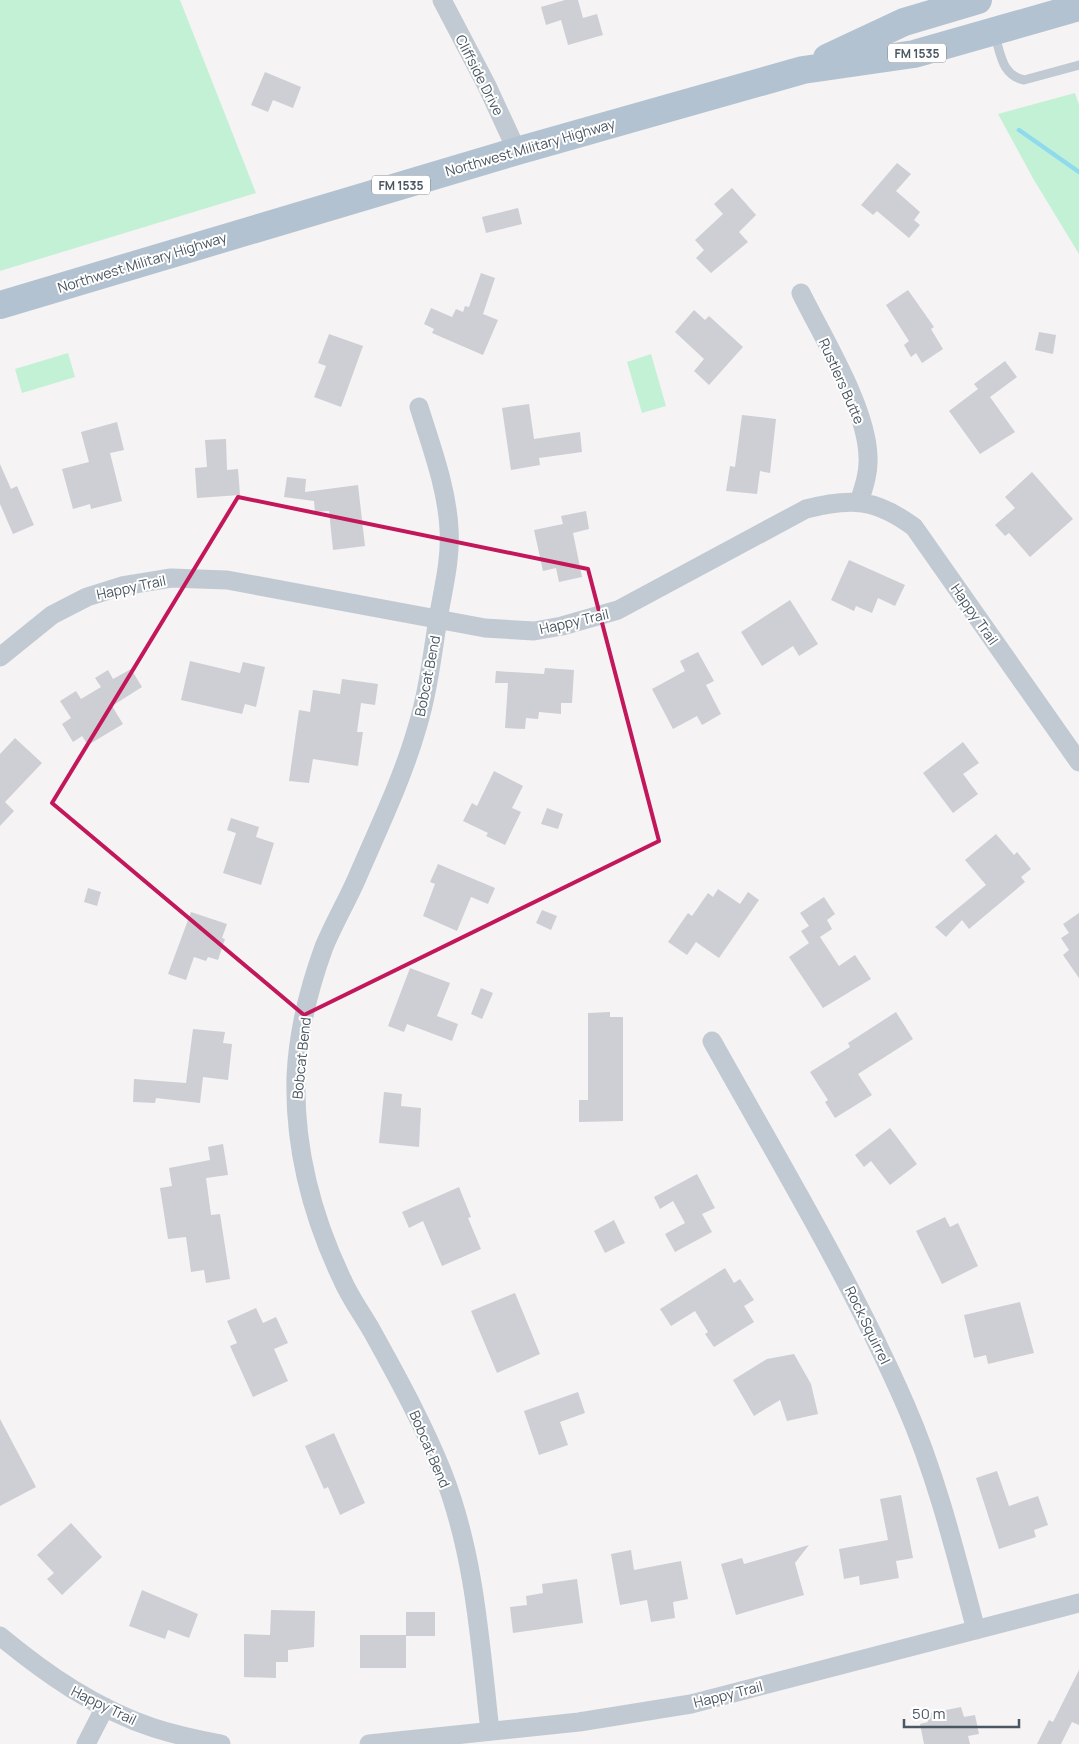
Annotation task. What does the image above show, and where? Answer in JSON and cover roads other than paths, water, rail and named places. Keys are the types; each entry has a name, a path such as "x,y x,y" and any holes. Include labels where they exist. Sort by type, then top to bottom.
{"main road":[{"name":"Northwest Military Highway","path":"803,70 904,22 978,0"},
{"name":"Northwest Military Highway","path":"0,306 517,151 803,70 914,54 1079,7"}],"street":[{"name":"Cliffside Drive","path":"442,0 487,86 517,151"},
{"name":"Rustlers Butte","path":"801,293 847,385 866,434 868,466 860,502"},
{"name":"Bobcat Bend","path":"419,407 448,510 450,530 447,572 430,674 417,729 401,773 324,948 310,989 301,1031 297,1066 296,1117 312,1200 326,1244 344,1284 412,1406 442,1472 466,1542 490,1731"},
{"name":"Happy Trail","path":"0,657 52,615 87,597 137,583 171,578 227,580 485,628 534,630 590,619 618,610 806,509 835,501 860,502 892,512 914,527 1079,762"},
{"name":"Rock Squirrel","path":"712,1041 853,1294 907,1407 949,1525 976,1630"},
{"name":"Happy Trail","path":"369,1744 579,1722 691,1704 1079,1603"},
{"name":"Happy Trail","path":"0,1636 33,1664 70,1689 105,1707 153,1728 221,1744"},
{"path":"86,1744 105,1707"}],"lane":[{"path":"994,31 1007,72 1016,78 1024,80 1079,65"}],"waterway":[{"path":"1019,130 1079,172"}]}
